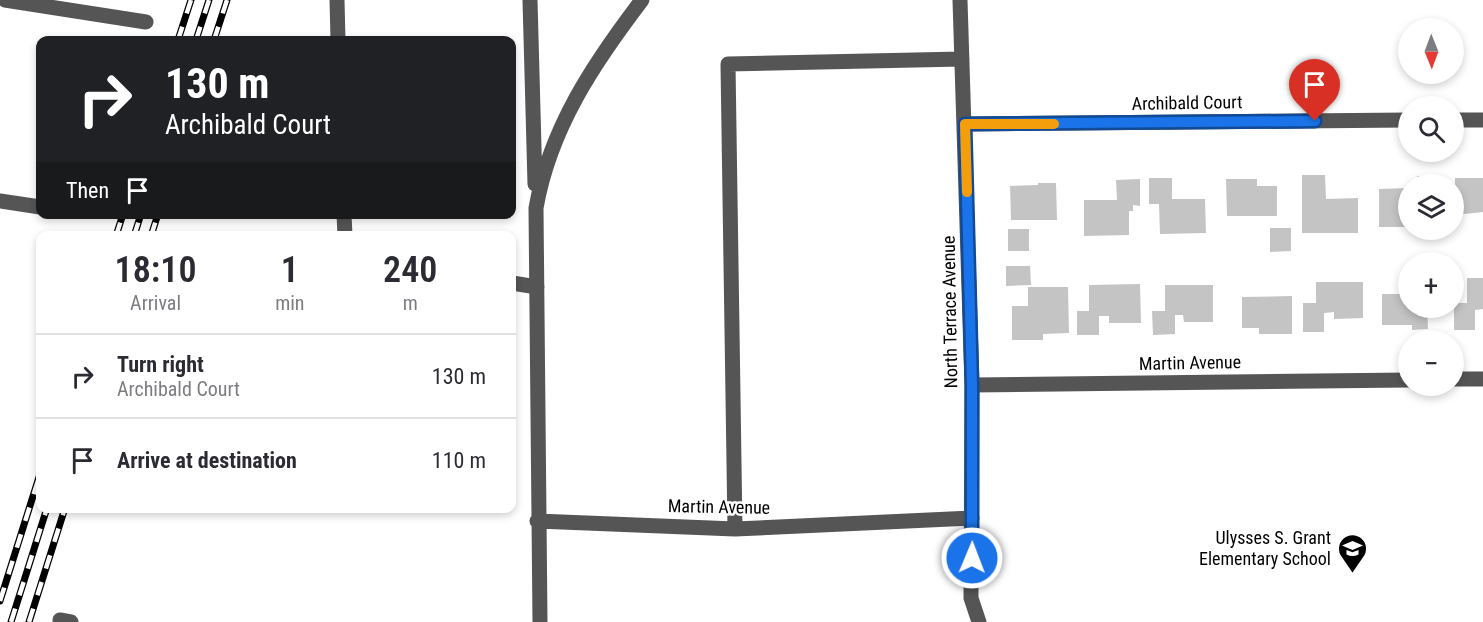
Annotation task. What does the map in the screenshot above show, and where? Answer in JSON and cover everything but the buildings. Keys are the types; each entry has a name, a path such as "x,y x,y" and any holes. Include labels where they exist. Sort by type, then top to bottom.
{"street":[{"path":"5,0 146,22"},
{"path":"338,0 338,36"},
{"path":"530,0 536,208 537,521 540,622"},
{"path":"536,208 542,174 553,142 578,92 609,44 642,0"},
{"name":"North Terrace Avenue","path":"960,0 972,385 971,598 979,622"},
{"path":"735,529 728,64 962,59"},
{"name":"Archibald Court","path":"965,124 1398,120"},
{"path":"1464,120 1483,120"},
{"path":"0,201 36,206"},
{"path":"516,284 537,287"},
{"path":"1464,379 1483,378"},
{"name":"Martin Avenue","path":"972,385 1398,380"},
{"name":"Martin Avenue","path":"537,521 735,529 972,518"}],"railway":[{"path":"179,36 191,0"},
{"path":"197,36 209,0"},
{"path":"215,36 227,0"},
{"path":"118,231 121,219"},
{"path":"136,231 139,219"},
{"path":"153,231 156,219"},
{"path":"0,601 36,487"},
{"path":"11,622 45,513"},
{"path":"29,622 63,513"}],"slow traffic":[{"path":"967,192 965,124 1054,124"}],"place":[{"name":"Ulysses S. Grant Elementary School","path":"1352,574"}],"route":[{"path":"972,558 972,385 965,124 1315,121"}]}
